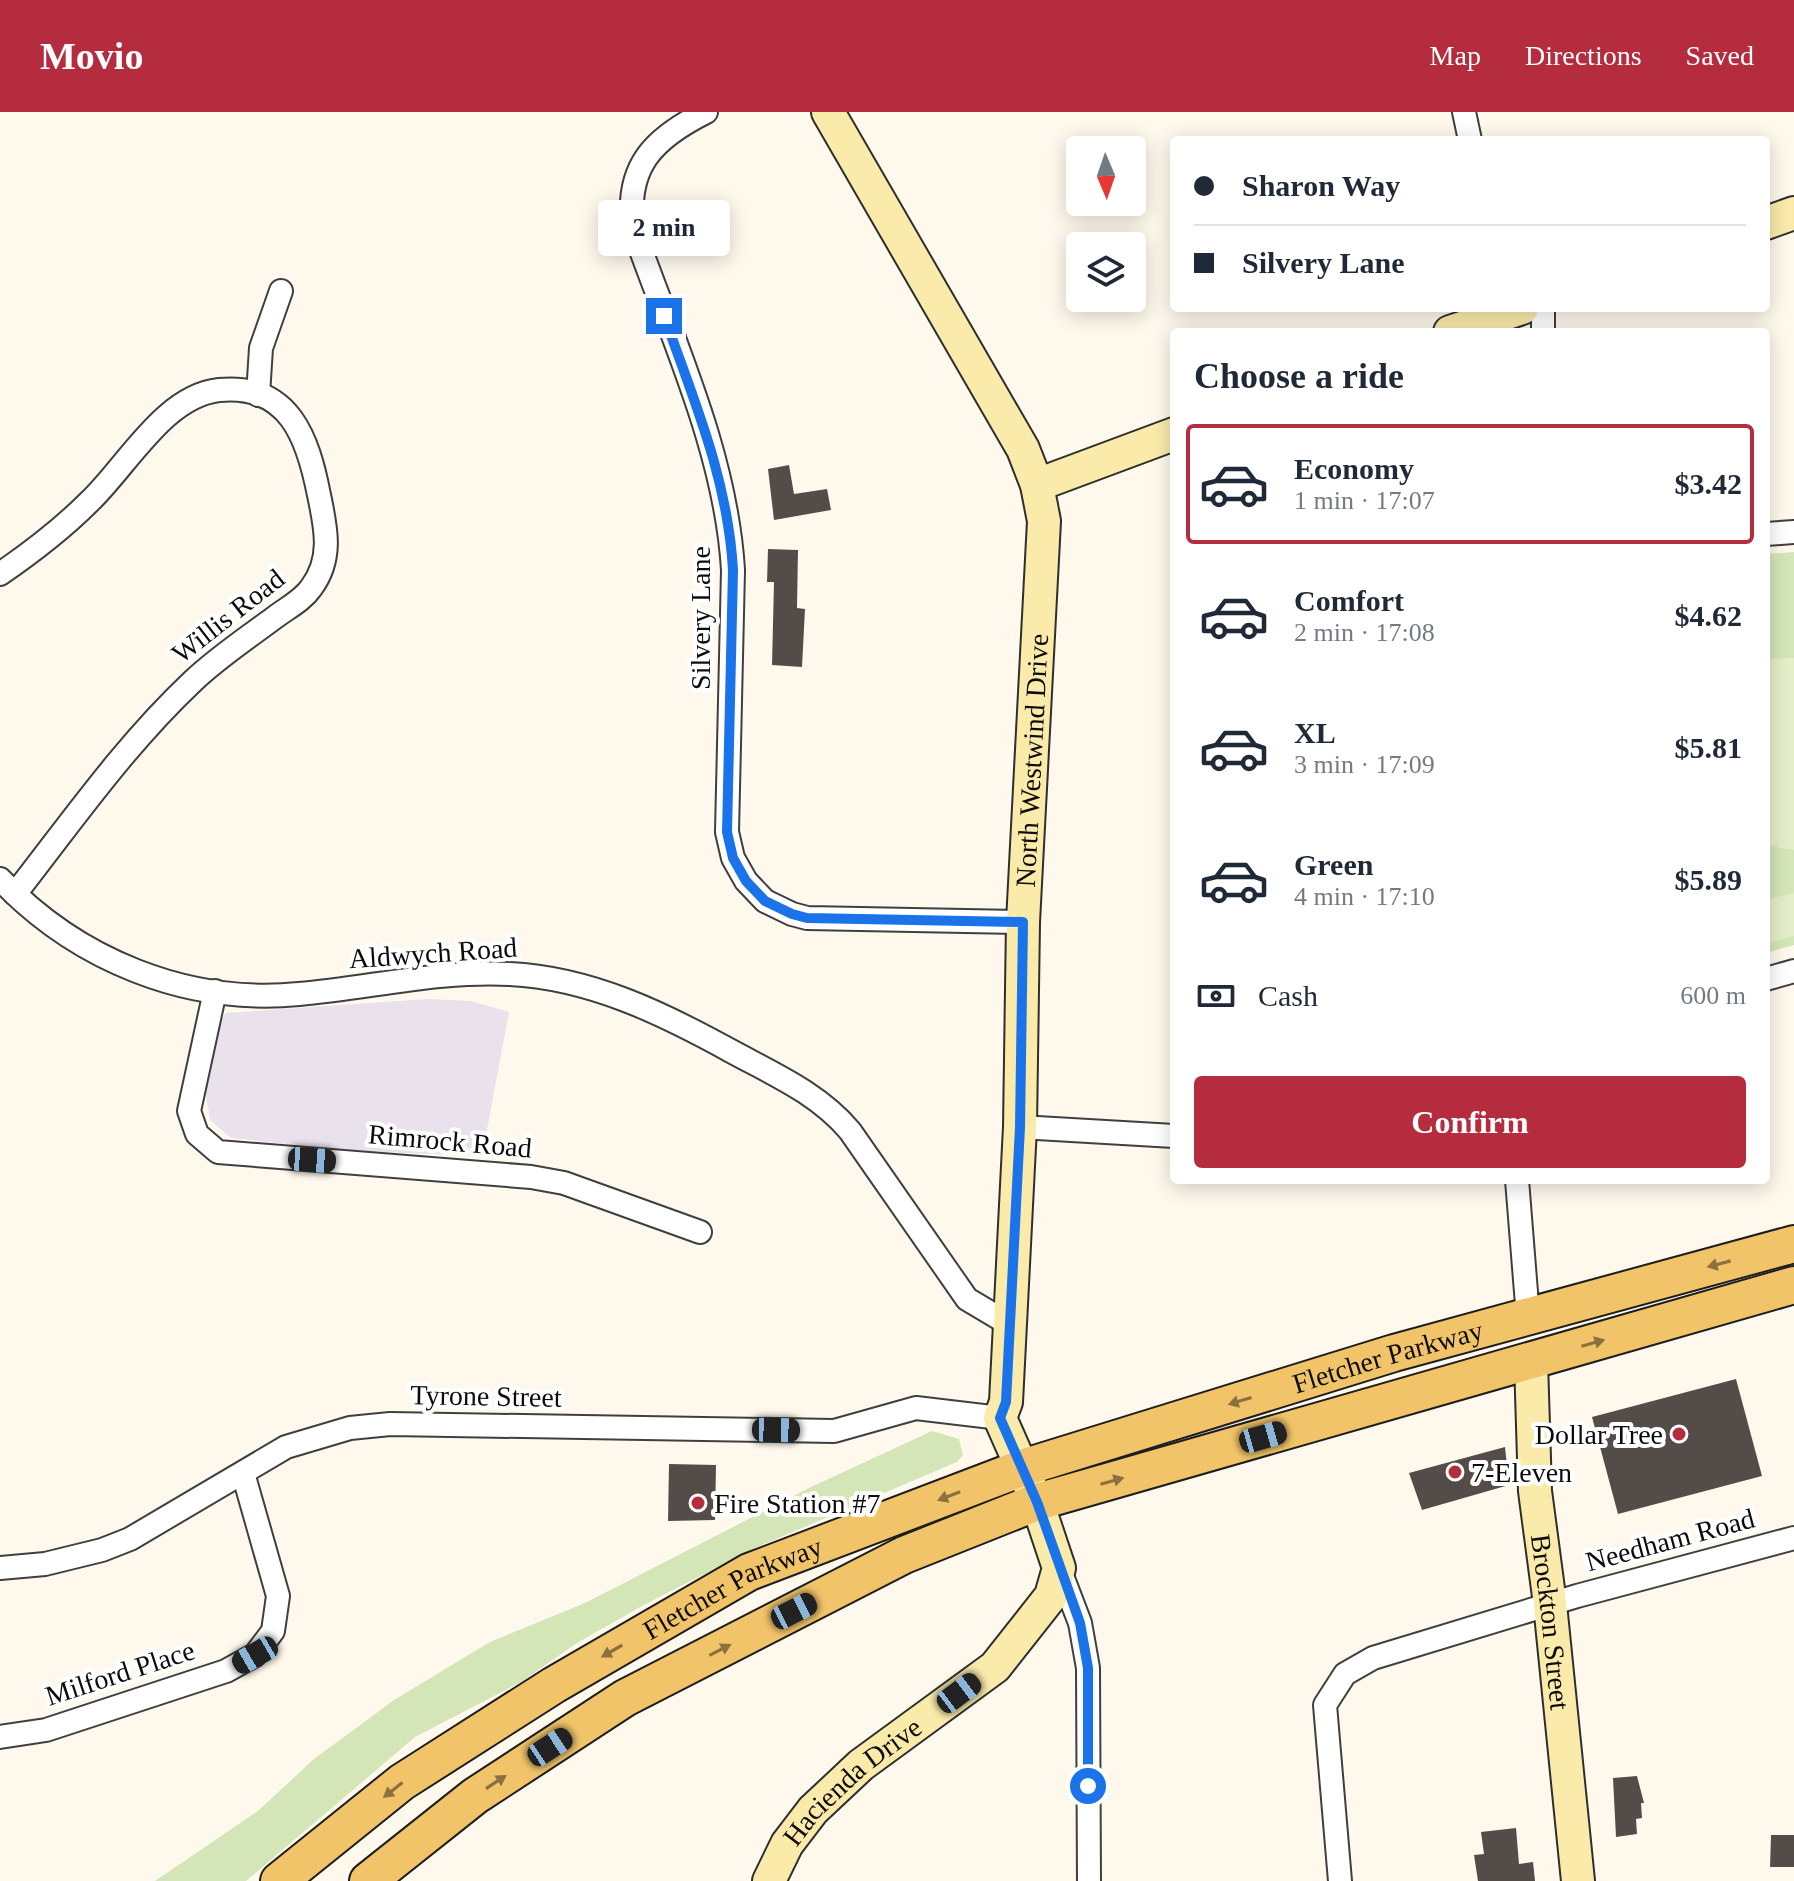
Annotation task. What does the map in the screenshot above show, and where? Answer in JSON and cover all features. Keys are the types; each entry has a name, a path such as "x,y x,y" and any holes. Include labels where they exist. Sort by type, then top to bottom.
{"main road":[{"name":"Fletcher Parkway","path":"279,1881 402,1782 554,1685 749,1572 1022,1468 1394,1353 1794,1244"},
{"name":"Fletcher Parkway","path":"368,1881 475,1796 625,1698 904,1555 1037,1502 1794,1285"},
{"path":"1531,1361 1545,1330 1584,1301"},
{"path":"1465,1380 1506,1353 1525,1336 1528,1317"}],"street":[{"name":"Silvery Lane","path":"706,112 672,129 648,154 635,183 631,213 633,228 717,463 730,527 733,570 727,832 733,858 746,881 765,901 807,918 1023,922"},
{"name":"North Westwind Drive","path":"828,112 1023,449 1037,485 1044,521 1023,922 1020,1127 1006,1402 1000,1418"},
{"path":"1464,112 1469,136"},
{"path":"1770,222 1794,213"},
{"path":"258,395 261,348 281,291"},
{"path":"1462,328 1510,312"},
{"name":"Willis Road","path":"0,574 87,504 119,472 157,424 182,404 219,390 258,395 292,418 307,442 327,543 318,578 302,598 196,678 140,732 8,886"},
{"path":"1037,485 1170,435"},
{"path":"1770,534 1794,532"},
{"name":"Aldwych Road","path":"8,886 51,926 105,958 160,980 215,991 299,994 509,974 596,989 680,1023 803,1090 829,1109 850,1131 967,1299 1009,1324"},
{"path":"1770,978 1794,971"},
{"name":"Rimrock Road","path":"215,991 189,1111 197,1134 218,1152 531,1177 564,1183 700,1232"},
{"path":"1020,1127 1170,1136"},
{"path":"1517,1184 1528,1317"},
{"name":"Brockton Street","path":"1531,1361 1535,1491 1550,1604 1578,1881"},
{"name":"Tyrone Street","path":"0,1568 45,1564 102,1550 130,1539 286,1447 350,1428 390,1424 834,1431 916,1408 1000,1418"},
{"path":"1000,1418 1037,1502 1080,1623 1088,1668 1089,1881"},
{"name":"Milford Place","path":"0,1737 46,1730 226,1671 255,1655 273,1631 278,1596 243,1473"},
{"name":"Needham Road","path":"1340,1881 1325,1705 1345,1674 1373,1658 1550,1604 1794,1538"},
{"name":"Hacienda Drive","path":"769,1881 787,1844 813,1810 861,1765 995,1667 1051,1596 1059,1568"}],"shaded area":[{"path":"428,999 471,1001 509,1012 482,1156 356,1151 231,1138 210,1120 203,1076 214,1031 226,1013"}],"green space":[{"path":"1794,552 1794,945 1770,952 1770,554"},
{"path":"1794,658 1794,850 1770,846 1770,659"},
{"path":"1794,893 1794,936 1770,943 1770,899"},
{"path":"932,1431 959,1439 963,1455 957,1462 755,1548 642,1606 577,1643 521,1682 415,1737 246,1881 155,1881 258,1811 314,1759 394,1700 490,1642 585,1603 811,1487"}],"building":[{"path":"789,465 794,494 827,489 831,510 774,520 768,469"},
{"path":"768,549 798,550 797,608 805,609 802,667 772,665 774,582 767,582"},
{"path":"1736,1379 1762,1476 1618,1514 1592,1417"},
{"path":"1505,1447 1509,1485 1422,1510 1409,1473"},
{"name":"Fire Station #7","path":"669,1464 716,1465 715,1520 668,1521"},
{"path":"1637,1776 1644,1803 1641,1803 1642,1818 1636,1819 1637,1834 1616,1837 1613,1778"},
{"path":"1516,1828 1519,1864 1533,1862 1535,1881 1478,1881 1474,1855 1484,1854 1481,1832"},
{"path":"1771,1835 1794,1835 1794,1867 1770,1867"}],"place":[{"name":"Dollar Tree","path":"1679,1434"},
{"name":"7-Eleven","path":"1455,1472"},
{"name":"Fire Station #7","path":"698,1503"}],"route":[{"path":"664,316 717,463 730,527 733,570 727,832 738,870 765,901 807,918 1023,922 1020,1127 1006,1402 1000,1418 1037,1502 1080,1623 1088,1668 1088,1786"}]}
